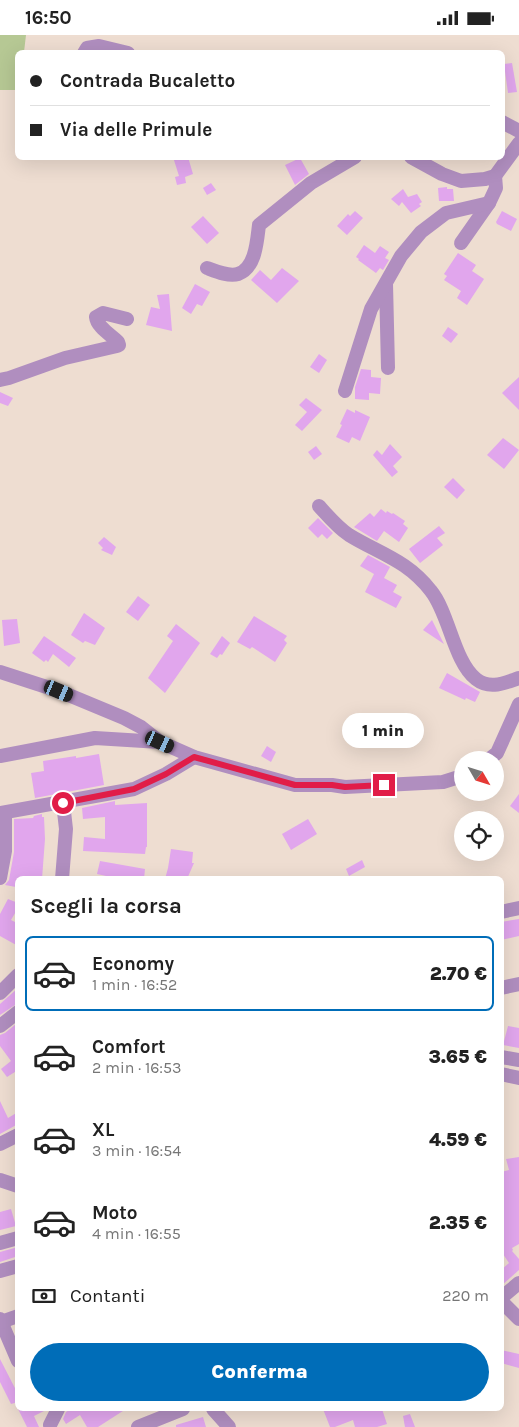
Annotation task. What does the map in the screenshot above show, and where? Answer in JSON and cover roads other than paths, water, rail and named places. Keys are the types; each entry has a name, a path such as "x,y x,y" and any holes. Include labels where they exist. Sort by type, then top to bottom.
{"street":[{"path":"86,50 88,48 100,47 114,50"},
{"path":"505,124 519,131"},
{"path":"416,160 442,174 461,181 485,179 494,176 519,143"},
{"path":"207,268 221,273 237,275 246,269 254,257 259,225 311,183 350,160"},
{"path":"460,243 489,203 496,188 494,176"},
{"path":"345,391 371,309 401,256 421,232 446,213 489,203"},
{"path":"386,283 388,368"},
{"path":"0,380 65,357 117,346 119,343 100,325 96,317 103,313 127,319"},
{"path":"319,506 348,534 396,559 417,575 432,591 442,608 466,667 474,678 486,685 496,685 519,678"},
{"path":"0,672 59,691 124,718 141,727 160,742 194,757 295,785 345,787 443,782 454,779"},
{"path":"498,751 519,704"},
{"path":"0,756 95,738 117,728 124,718"},
{"path":"95,738 160,742"},
{"path":"0,879 5,851 2,813 134,789 166,774 194,757"},
{"path":"62,876 66,829 63,803"},
{"path":"504,911 519,908"},
{"path":"0,993 15,978"},
{"path":"504,987 519,984"},
{"path":"0,1026 15,1014"},
{"path":"504,1058 519,1060"},
{"path":"504,1075 519,1078"},
{"path":"0,1144 15,1136"},
{"path":"0,1180 15,1186"},
{"path":"0,1243 15,1239"},
{"path":"0,1271 15,1267"},
{"path":"504,1297 519,1283"},
{"path":"504,1303 519,1319"},
{"path":"15,1317 1,1320 15,1354"},
{"path":"50,1425 57,1411"},
{"path":"138,1427 178,1411"},
{"path":"215,1411 229,1427"}]}
